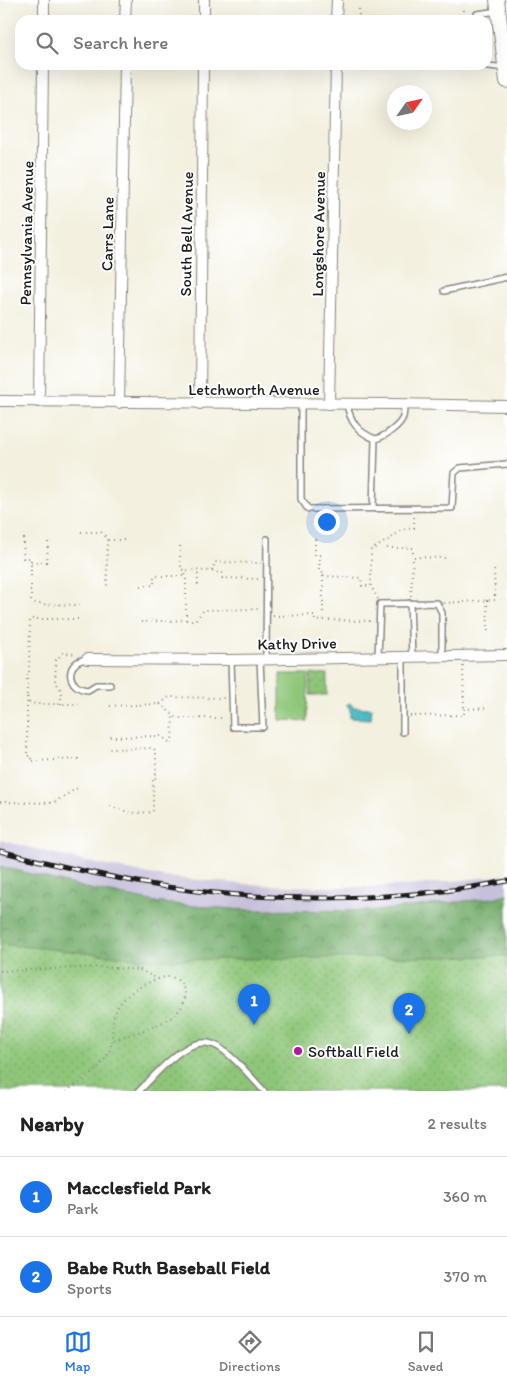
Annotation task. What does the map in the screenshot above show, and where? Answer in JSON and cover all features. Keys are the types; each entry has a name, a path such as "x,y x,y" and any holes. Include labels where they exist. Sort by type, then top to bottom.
{"main road":[{"path":"498,6 506,75"}],"street":[{"path":"44,0 44,15"},
{"path":"126,0 126,15"},
{"path":"204,0 204,15"},
{"path":"336,15 337,0"},
{"name":"Pennsylvania Avenue","path":"39,402 43,70"},
{"name":"Carrs Lane","path":"119,403 125,70"},
{"name":"South Bell Avenue","path":"200,404 203,70"},
{"name":"Longshore Avenue","path":"329,404 336,70"},
{"name":"Letchworth Avenue","path":"0,401 507,406"},
{"name":"Kathy Drive","path":"83,656 230,660 507,655"}],"lane":[{"path":"477,15 498,6"},
{"path":"492,69 506,75"},
{"path":"444,291 507,277"},
{"path":"301,404 301,499 308,509 452,508 454,473 460,468 507,464"},
{"path":"347,404 349,417 357,428 375,439 380,438 393,429 402,418 404,404"},
{"path":"374,508 375,439"},
{"path":"230,660 233,727 263,727 263,659 267,616 268,538"},
{"path":"403,732 410,603"},
{"path":"378,657 380,604 410,603 437,603 442,614 442,656"},
{"path":"83,656 72,669 71,679 74,684 82,690 88,690 96,684 110,685"},
{"path":"139,1091 179,1052 186,1047 200,1042 223,1049 264,1091"}],"path":[{"path":"359,7 359,15"},
{"path":"464,10 464,15"},
{"path":"380,604 371,586 371,550 401,530 414,528 414,508"},
{"path":"81,532 103,532 108,540 107,586"},
{"path":"24,538 24,558 31,558 31,601 37,604 80,604"},
{"path":"315,539 315,556 320,555 319,570 324,574 323,620"},
{"path":"108,540 127,540"},
{"path":"31,563 48,562 48,542"},
{"path":"180,546 180,564 186,576 186,620"},
{"path":"387,548 413,548 410,603"},
{"path":"413,557 447,558"},
{"path":"212,571 215,562 251,563"},
{"path":"437,603 495,600 494,569"},
{"path":"183,570 222,573 222,578 251,578"},
{"path":"198,570 198,585"},
{"path":"141,586 154,584 154,576 186,576"},
{"path":"323,576 362,578 362,586 371,586"},
{"path":"487,600 488,634"},
{"path":"141,622 196,620 204,610 267,609"},
{"path":"267,616 314,615 314,621 379,621"},
{"path":"79,759 31,761 31,756 28,756 27,672 30,619 80,620"},
{"path":"61,704 61,690 55,681 56,660 62,654 83,656"},
{"path":"403,716 464,714 462,656"},
{"path":"27,695 29,702 35,704 80,704"},
{"path":"110,706 160,704 169,698 232,698"},
{"path":"160,704 176,718 232,718"},
{"path":"464,709 489,708"},
{"path":"110,737 161,736 172,744 173,715"},
{"path":"110,749 153,748 156,750 156,778 153,778 153,812 131,812 110,806"},
{"path":"0,802 53,803 79,786"},
{"path":"0,970 104,967 140,970 158,979"},
{"path":"66,1091 88,1078 104,1061 112,1047 114,1020 118,1006 123,1000 146,984 158,979 165,977 174,978 178,981 185,994 176,1013 165,1021 113,1040"}],"shaded area":[{"path":"0,840 87,862 165,877 244,884 372,887 417,885 507,875 507,894 493,898 375,911 244,910 161,903 85,888 0,866"}],"green space":[{"path":"280,674 308,674 307,721 280,720"},
{"path":"310,674 327,674 327,695 310,695"},
{"path":"0,866 85,888 161,903 244,910 375,911 493,898 507,894 507,961 0,1091"},
{"path":"0,944 156,960 507,956 507,1091 0,1091"}],"water":[{"path":"350,703 353,707 372,708 371,719 350,718 350,709 346,705"}],"railway":[{"path":"0,851 83,871 167,887 250,896 293,898 381,896 467,888 507,881"}],"place":[{"name":"Macclesfield Park","path":"254,1025"},
{"name":"Babe Ruth Baseball Field","path":"409,1034"},
{"name":"Softball Field","path":"298,1051"}]}
